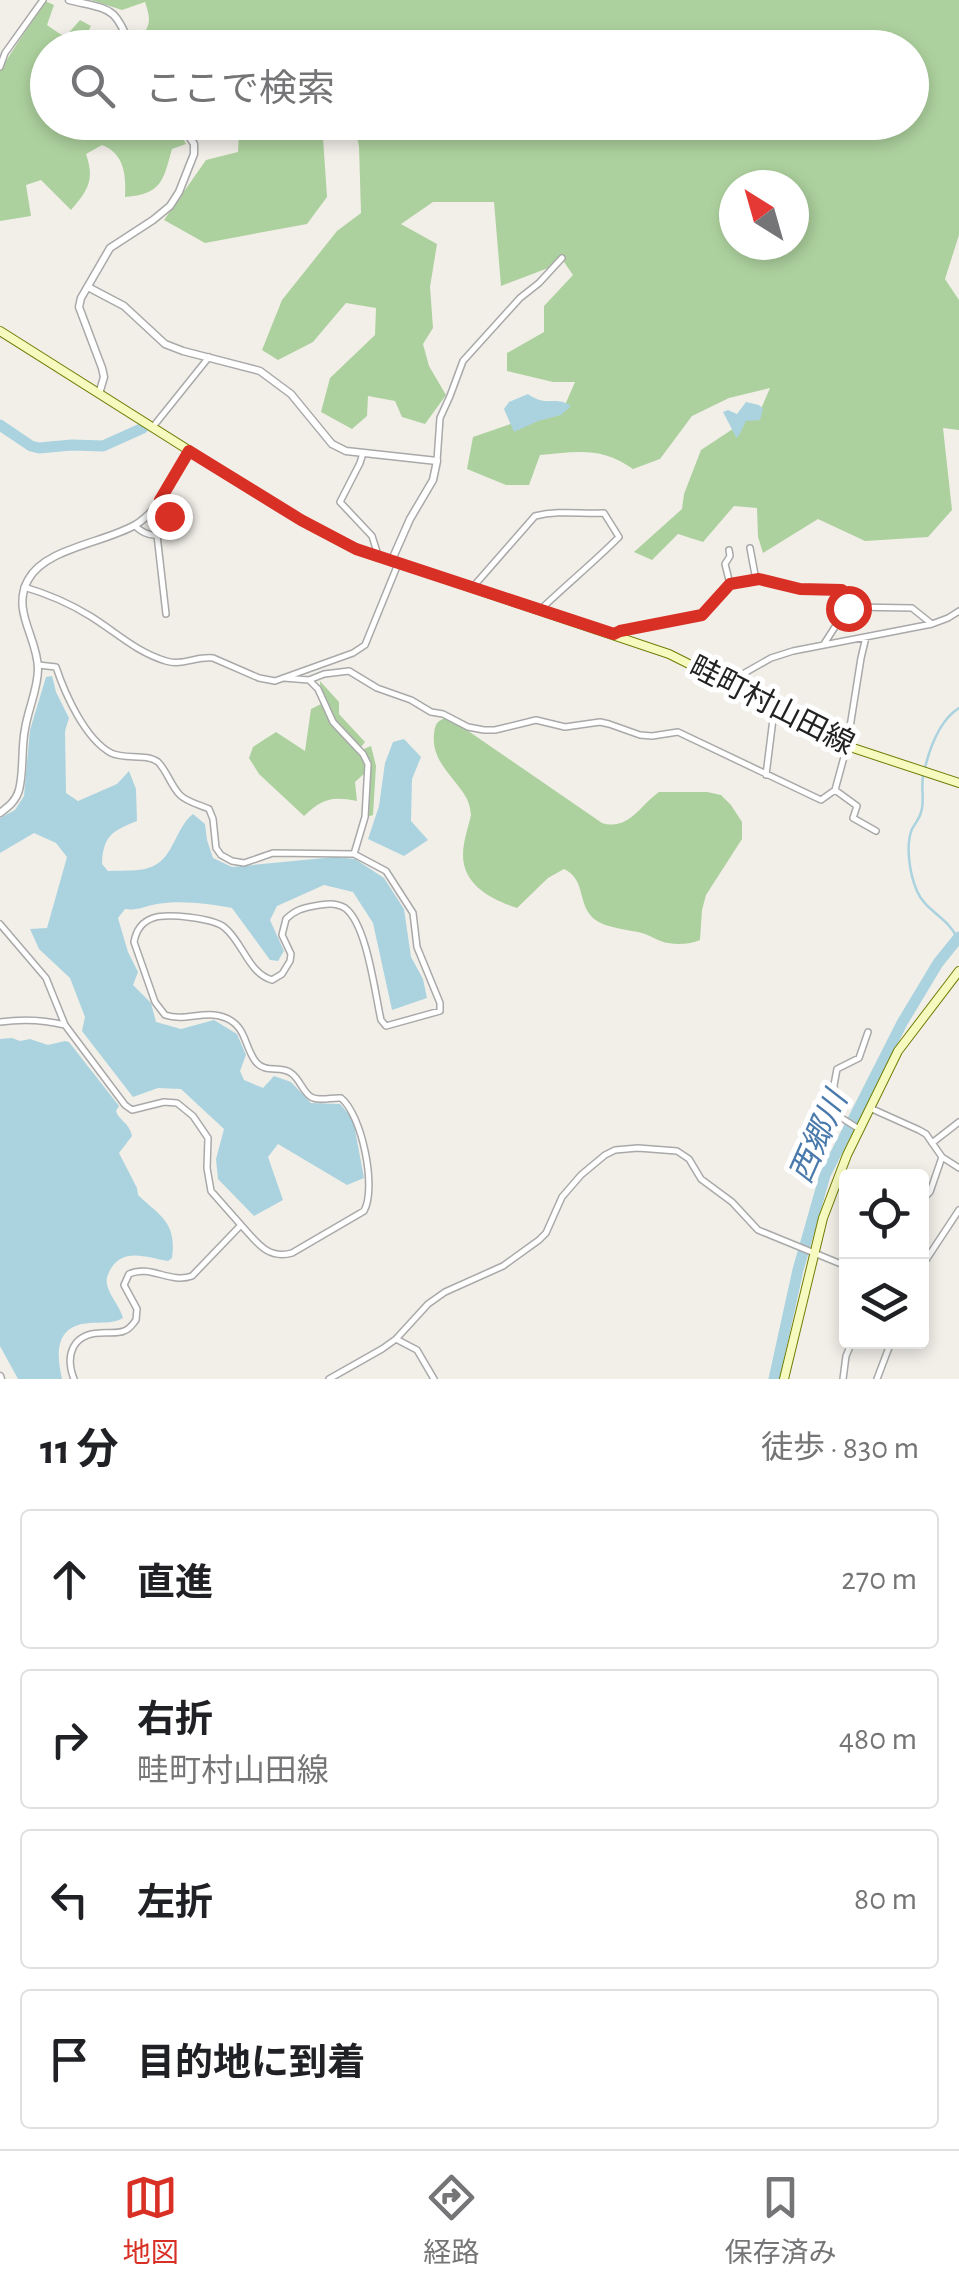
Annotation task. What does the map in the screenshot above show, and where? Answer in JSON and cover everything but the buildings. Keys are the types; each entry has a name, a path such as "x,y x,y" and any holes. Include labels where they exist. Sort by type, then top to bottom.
{"main road":[{"name":"畦町村山田線","path":"0,331 301,520 356,549 669,654 847,746 959,782"},
{"path":"784,1379 810,1251 835,1183 906,1039 959,972"}],"street":[{"path":"0,68 5,53 43,0"},
{"path":"74,1 110,10 124,30"},
{"path":"99,394 104,377 102,368 79,306 110,248 170,206 194,154 191,140"},
{"path":"24,587 56,597 130,645 167,662 213,658 266,681 353,653 364,645 410,519 433,480 440,418 463,360 562,258"},
{"path":"88,287 124,306 166,344 260,371 290,394 332,444 346,451 437,461"},
{"path":"152,428 209,358"},
{"path":"0,814 18,794 25,727 38,675 22,608 24,587 35,569 48,560 135,525 160,500 189,451"},
{"path":"362,453 340,502 372,536 378,558"},
{"path":"160,500 169,516 157,534 166,614"},
{"path":"472,588 536,516 571,511 604,513 619,538 540,611"},
{"path":"135,525 138,530 157,534"},
{"path":"750,548 756,580"},
{"path":"729,550 726,564 730,584"},
{"path":"614,634 702,615 730,584 756,580 771,580 800,589 842,590 849,605"},
{"path":"849,605 912,608 932,624"},
{"path":"823,646 849,605"},
{"path":"728,683 771,658 793,651 932,624 959,611"},
{"path":"284,678 309,680 348,672 431,712 484,730 536,720 565,726 600,722 640,735 678,732 820,800 835,790 847,746 866,637"},
{"path":"0,924 46,978 65,1025 125,1104 132,1110 176,1103 193,1116 208,1138 206,1168 211,1190 270,1254 292,1254 364,1211 370,1180 354,1112 342,1098 322,1100 308,1095 287,1070 264,1069 253,1058 244,1034 230,1019 212,1014 183,1018 165,1015 154,1002 134,942 135,934 154,917 214,922 232,936 262,977 272,980 282,974 290,961 291,954 282,936 286,918 300,909 342,906 355,920 366,949 381,1020 386,1026 440,1011 417,947 413,913 386,871 354,854 273,853 244,863 221,855 216,848 209,809 180,796 158,762 112,753 92,735 77,713 56,667 38,665"},
{"path":"309,680 333,722 368,764 365,817 354,854"},
{"path":"766,774 774,711"},
{"path":"835,790 857,806 853,818 876,831"},
{"path":"0,1022 65,1025"},
{"path":"859,1129 837,1115 834,1076 837,1069 859,1058 868,1032"},
{"path":"870,1108 926,1134 942,1157 959,1168"},
{"path":"932,1143 959,1122"},
{"path":"329,1379 396,1339 428,1304 445,1292 503,1266 539,1240 562,1197 580,1175 615,1150 638,1148 683,1154 700,1180 732,1202 758,1230 839,1263"},
{"path":"929,1193 942,1157"},
{"path":"927,1259 959,1210"},
{"path":"74,1379 69,1360 74,1345 88,1334 123,1332 136,1320 135,1304 124,1285 129,1274 142,1270 173,1279 192,1276 241,1224"},
{"path":"396,1339 417,1350 434,1379"},
{"path":"843,1379 849,1349"},
{"path":"877,1379 888,1349"}],"green space":[{"path":"91,0 959,0 959,235 945,279 959,300 959,430 943,428 952,510 928,537 865,541 818,519 763,553 757,508 734,506 703,542 678,534 652,560 634,552 682,509 701,450 760,411 770,388 729,398 692,416 660,459 633,469 610,457 577,452 540,455 529,485 506,485 467,469 473,437 565,405 575,382 553,382 507,371 507,353 544,332 544,306 573,275 564,262 501,286 494,202 433,202 401,224 437,244 430,287 433,328 423,344 429,366 446,395 425,424 402,417 395,401 368,396 367,416 352,429 321,412 330,378 375,335 376,308 346,303 313,342 278,360 262,350 282,300 337,231 361,213 358,140 929,140 929,30 145,30 149,15 145,2 122,10"},
{"path":"45,1 54,5 47,25 54,30 30,30 30,140 184,140 186,144 172,149 163,177 154,189 125,197 120,160 102,145 86,154 88,184 71,210 41,180 26,185 31,216 0,221 0,70"},
{"path":"80,20 91,26 89,30 71,30"},
{"path":"239,140 323,140 327,197 307,224 205,243 164,220 206,160 238,152"},
{"path":"320,681 339,702 339,714 365,742 357,752 371,746 376,766 373,815 365,818 365,773 355,782 357,801 328,800 304,816 259,774 249,758 253,747 276,732 305,751 311,709 321,704"},
{"path":"448,717 602,823 627,820 659,792 721,795 742,822 742,839 706,895 700,940 668,943 602,924 591,916 575,878 564,869 548,878 517,908 481,890 464,866 469,803 440,761 434,744 436,725"}],"water":[{"path":"528,394 571,406 561,415 514,432 504,409 509,402"},
{"path":"746,402 763,409 760,420 746,421 736,437 723,412 737,414"},
{"path":"52,676 69,718 65,731 66,793 78,801 117,784 129,771 136,789 137,821 115,832 104,847 102,864 108,871 138,870 157,864 193,814 205,824 213,858 232,867 335,857 355,859 384,878 404,909 411,957 423,979 427,998 392,1010 373,923 353,892 324,885 277,906 270,920 284,951 278,961 270,960 232,908 166,903 125,909 118,918 138,972 133,985 151,1003 156,1022 181,1029 214,1020 237,1034 246,1055 240,1071 244,1080 263,1088 274,1076 291,1082 311,1103 340,1104 353,1119 364,1178 347,1185 278,1144 268,1157 283,1200 254,1216 218,1179 216,1159 224,1129 181,1089 158,1088 133,1097 82,1031 85,1017 70,978 39,949 30,929 47,928 67,857 56,843 34,833 0,853 0,818 15,810 24,796 30,730 46,677"},
{"path":"404,739 421,757 412,779 411,821 428,840 404,856 368,839 379,806 385,763 393,742"},
{"path":"0,1039 48,1045 69,1042 119,1106 116,1111 132,1136 119,1153 138,1195 165,1221 172,1236 172,1258 168,1261 128,1256 114,1264 107,1284 123,1318 79,1325 64,1335 59,1350 62,1379 18,1379 0,1346"}],"waterway":[{"path":"0,425 39,448 103,446 143,428"},
{"path":"957,938 917,891 909,852 912,829 921,811 923,776 931,748 945,721 959,708"},
{"name":"西郷川","path":"774,1379 798,1270 825,1175 902,1023 938,963 959,937"}],"route":[{"path":"169,516 160,500 189,451 356,549 614,634 702,615 730,584 759,579 800,589 842,590 848,608"}]}
